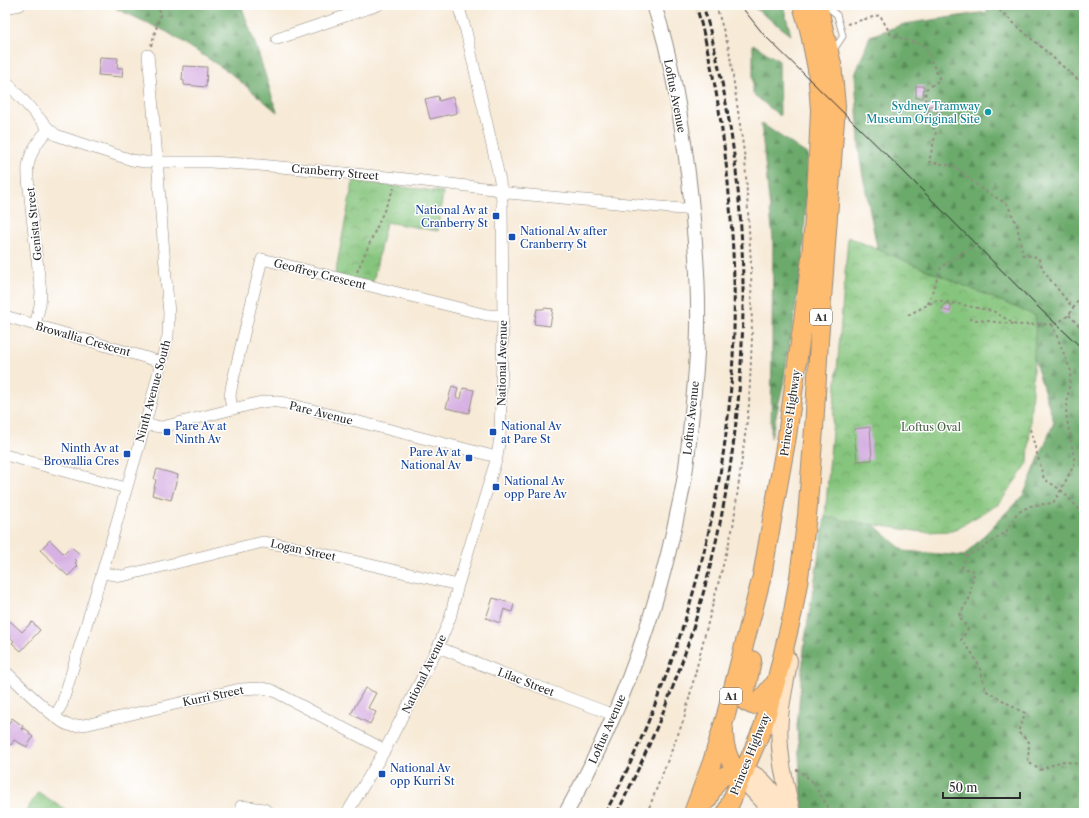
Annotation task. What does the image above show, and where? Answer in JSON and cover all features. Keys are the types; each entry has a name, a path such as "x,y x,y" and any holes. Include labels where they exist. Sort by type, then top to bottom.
{"highway":[{"name":"Princes Highway","path":"693,813 712,762 726,715 762,576 787,436 803,320 811,258 817,179 820,90 815,54 802,5"},
{"name":"Princes Highway","path":"726,813 740,773 763,727 777,678 789,629 799,576 807,516 836,106 835,86 830,54 818,5"},
{"path":"762,576 760,623 745,695 746,702 752,705 760,703 777,678"},
{"path":"702,813 711,792 718,781 723,776 740,773 730,761 725,744 724,735 726,715"}],"main road":[{"path":"789,629 788,666 779,724 780,751 783,772 792,813"},
{"path":"740,773 772,813"},
{"path":"740,773 752,773 762,780 786,813"}],"street":[{"path":"5,8 20,5"},
{"path":"277,39 378,5"},
{"name":"National Avenue","path":"347,813 385,750 438,647 450,618 458,585 497,456 500,437 503,316 501,192 466,31 458,5"},
{"name":"Loftus Avenue","path":"566,813 596,757 634,665 655,603 671,543 685,476 696,371 698,324 697,265 692,208 676,96 654,5"},
{"name":"Ninth Avenue South","path":"55,716 62,704 102,573 145,425 170,326 156,162 156,131 148,54"},
{"name":"Cranberry Street","path":"5,80 56,135 132,160 145,162 224,163 398,178 493,189 501,192 670,208 692,208"},
{"name":"Genista Street","path":"35,325 40,305 41,292 31,210 28,167 36,145 49,129"},
{"name":"Geoffrey Crescent","path":"232,409 230,396 232,384 262,259 487,315 503,316"},
{"name":"Browallia Crescent","path":"5,316 161,362"},
{"name":"Pare Avenue","path":"145,425 162,427 270,401 285,403 497,456"},
{"path":"5,454 126,488"},
{"name":"Logan Street","path":"102,573 122,576 263,542 293,547 458,585"},
{"name":"Lilac Street","path":"438,647 502,673 614,714"},
{"name":"Kurri Street","path":"5,671 67,725 76,726 240,689 262,688 272,690 385,750"},
{"path":"241,806 264,809 270,813"}],"lane":[{"path":"825,5 837,15 843,36 830,54"}],"path":[{"path":"148,54 161,12 154,5"},
{"path":"647,813 684,719 733,527 749,405 752,337 751,264 745,159 729,49 716,5"},
{"path":"996,5 999,10 1084,85"},
{"path":"840,26 880,16 891,35 924,46 940,80 926,89 924,103 930,122 936,132 929,162 955,166 980,188 1007,204 1017,225 1023,255 1038,257 1044,272 1073,308"},
{"path":"353,282 398,178"},
{"path":"927,305 941,267 976,244"},
{"path":"969,319 1016,325 1056,324 1068,315 1084,291"},
{"path":"908,316 937,300 993,311 1016,325"},
{"path":"1077,301 1084,302"},
{"path":"1068,315 1084,331"},
{"path":"1052,324 1071,371 1066,414 1075,463 1062,490 1053,503 1030,506 1017,513 1006,532 984,547 966,556 962,568 974,571 969,599 959,616 968,629 961,640 972,651 979,663 986,691 1025,713 1018,732 1029,742 1028,762 1040,770 1062,761 1084,765"},
{"path":"1030,429 1044,478 1062,490 1079,509 1084,512"},
{"path":"783,772 798,770 811,780 832,813"}],"green space":[{"path":"113,5 241,5 277,112 229,72 167,32 117,9"},
{"path":"754,5 783,5 791,35 756,9"},
{"path":"988,5 1084,5 1084,813 803,813 797,726 805,639 830,487 904,551 964,556 1024,494 1054,422 1028,340 881,268 860,160 855,75 870,36 904,24 987,12"},
{"path":"753,44 779,61 780,116 753,94"},
{"path":"761,123 808,155 803,263 783,385 771,438 773,239"},
{"path":"353,181 443,192 438,231 386,222 373,282 335,275"},
{"name":"Loftus Oval","path":"848,237 1036,316 1028,463 999,504 952,531 922,532 825,517"},
{"path":"38,792 71,813 25,813"}],"building":[{"path":"100,57 118,58 117,68 123,68 122,77 98,75"},
{"path":"183,66 207,67 206,87 184,85 184,81 182,80"},
{"path":"916,86 924,86 923,98 916,98"},
{"path":"438,96 439,101 453,97 457,113 430,119 425,99"},
{"path":"929,106 938,106 937,115 929,114"},
{"path":"945,303 952,305 950,312 942,309"},
{"path":"537,309 553,309 550,326 534,324"},
{"path":"452,386 458,388 456,397 461,399 463,388 474,390 469,413 446,408"},
{"path":"870,427 872,460 857,461 854,429"},
{"path":"157,469 178,475 171,500 152,495"},
{"path":"50,540 64,554 71,547 80,554 75,559 77,561 75,563 78,566 68,576 40,550"},
{"path":"493,598 514,604 512,612 504,609 500,623 486,618"},
{"path":"10,621 22,632 32,622 40,630 21,651 12,643 14,641 5,632 5,627"},
{"path":"365,688 376,693 368,708 376,712 370,724 351,714"},
{"path":"12,718 23,726 21,729 23,730 24,728 30,732 29,734 33,737 27,747 14,740 11,745 5,741 5,730"}],"tram line":[{"path":"740,5 764,35 901,169 1037,306 1084,350"}],"railway":[{"path":"605,813 643,734 669,668 682,629 704,550 721,468 727,427 734,341 732,229 722,131 714,80 696,5"},
{"path":"617,813 663,712 673,687 699,608 718,535 731,460 740,384 743,307 741,230 734,154 721,79 703,5"}],"place":[{"name":"Sydney Tramway Museum Original Site","path":"988,112"},
{"name":"National Av at Cranberry St","path":"496,216"},
{"name":"National Av after Cranberry St","path":"512,237"},
{"name":"Pare Av at Ninth Av","path":"167,432"},
{"name":"National Av at Pare St","path":"493,432"},
{"name":"Ninth Av at Browallia Cres","path":"127,454"},
{"name":"Pare Av at National Av","path":"469,458"},
{"name":"National Av opp Pare Av","path":"496,487"},
{"name":"National Av opp Kurri St","path":"382,774"}]}
